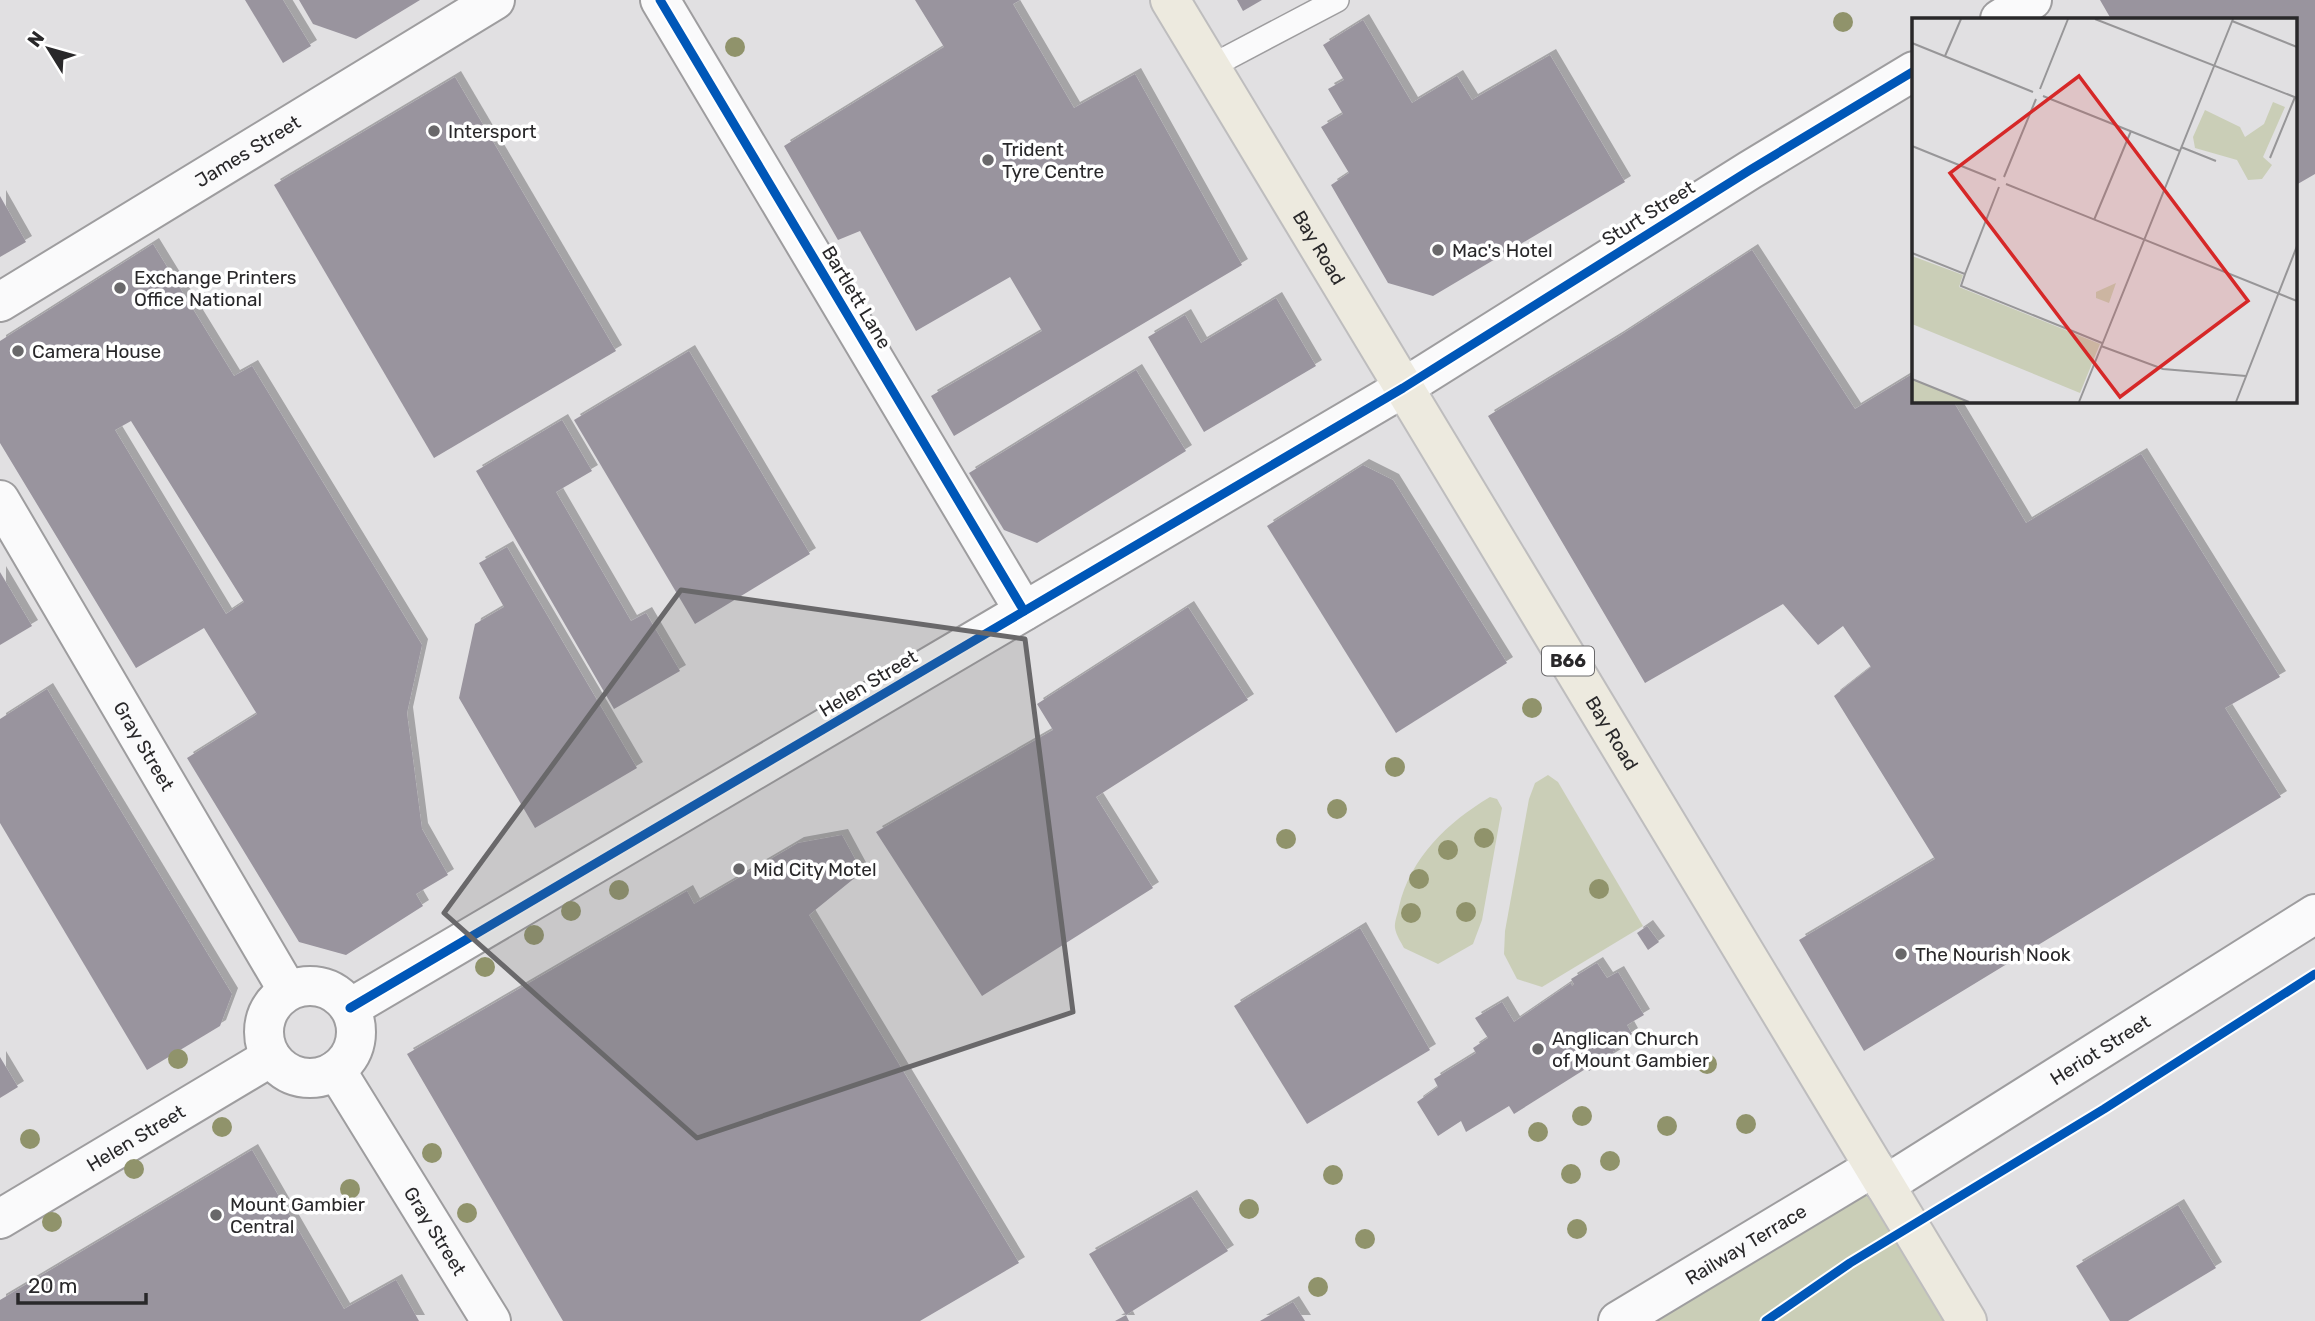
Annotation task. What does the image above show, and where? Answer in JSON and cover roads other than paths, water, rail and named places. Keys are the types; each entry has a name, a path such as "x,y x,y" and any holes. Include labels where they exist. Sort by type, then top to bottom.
{"main road":[{"name":"Bay Road","path":"1170,0 1968,1321"}],"street":[{"name":"Bartlett Lane","path":"660,0 1024,611"},
{"path":"2002,18 2032,0"},
{"name":"James Street","path":"0,302 476,5"},
{"name":"Sturt Street","path":"1403,388 1750,170 1912,72"},
{"name":"Helen Street","path":"350,1008 1403,388"},
{"name":"Gray Street","path":"0,500 288,991"},
{"name":"Heriot Street","path":"1879,1176 2315,914"},
{"path":"301,986 330,989 350,1008 357,1035 353,1049 346,1061 322,1077 293,1075 280,1068 271,1057 265,1042 264,1028 268,1013 275,1000 288,991 301,986"},
{"name":"Helen Street","path":"0,1219 271,1057"},
{"name":"Gray Street","path":"336,1070 491,1321"},
{"name":"Railway Terrace","path":"1618,1321 1879,1176"}],"lane":[{"path":"1210,67 1337,0"}],"place":[{"name":"Intersport","path":"434,131"},
{"name":"Trident Tyre Centre","path":"988,160"},
{"name":"Mac's Hotel","path":"1438,250"},
{"name":"Exchange Printers Office National","path":"120,288"},
{"name":"Camera House","path":"18,351"},
{"name":"Mid City Motel","path":"739,869"},
{"name":"The Nourish Nook","path":"1901,954"},
{"name":"Anglican Church of Mount Gambier","path":"1538,1049"},
{"name":"Mount Gambier Central","path":"216,1215"}]}
